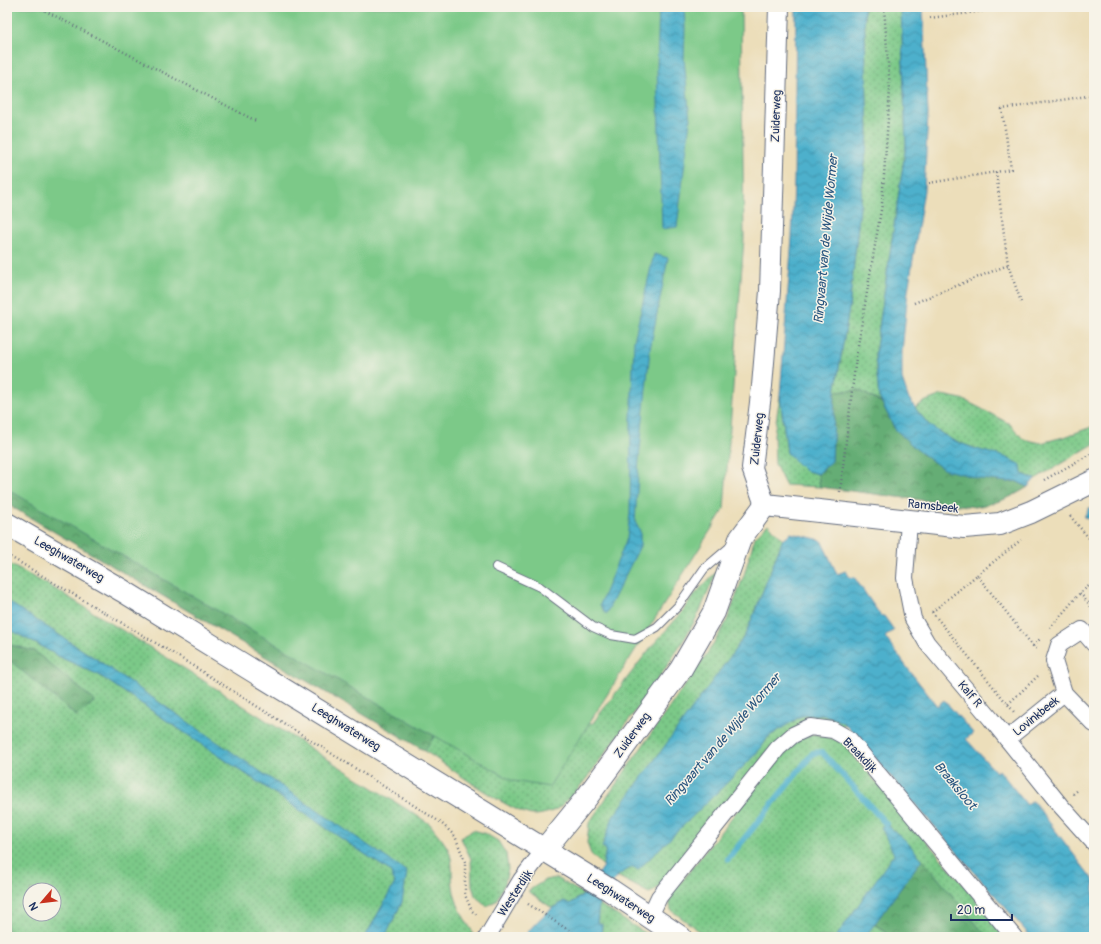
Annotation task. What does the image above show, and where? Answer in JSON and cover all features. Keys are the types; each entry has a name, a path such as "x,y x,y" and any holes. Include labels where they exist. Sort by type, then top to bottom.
{"main road":[{"name":"Ramsbeek","path":"765,505 964,527 1000,524 1031,512 1094,481"},
{"name":"Zuiderweg","path":"544,850 587,797 681,669 714,612 740,539 765,505"},
{"name":"Leeghwaterweg","path":"7,524 123,591 610,890 680,937"}],"street":[{"name":"Zuiderweg","path":"765,505 752,468 762,386 770,291 779,7"},
{"name":"Kalf R","path":"909,521 905,578 913,619 927,643 1060,805 1094,843"},
{"path":"1054,661 1059,645 1082,630 1094,644"},
{"name":"Lovinkbeek","path":"1054,661 1064,693 1094,724"},
{"name":"Lovinkbeek","path":"1007,739 1064,693"},
{"name":"Braakdijk","path":"650,916 659,897 778,748 793,735 810,727 832,730 849,740 1014,937"},
{"name":"Westerdijk","path":"490,932 522,880 544,850"}],"lane":[{"path":"496,567 540,587 593,627 611,635 635,639 657,627 678,606 704,569 740,539"}],"path":[{"path":"38,7 256,122"},
{"path":"837,512 856,357 882,204 890,90 884,7"},
{"path":"930,18 1015,7"},
{"path":"929,183 1011,169 1002,109 1094,95"},
{"path":"996,172 1008,265 1021,302"},
{"path":"914,303 1008,265"},
{"path":"1042,482 1094,452"},
{"path":"1067,512 1094,544"},
{"path":"913,619 932,612 1026,536"},
{"path":"7,555 171,652 440,822 455,836 464,862 465,895 472,911 490,932"},
{"path":"977,575 1034,646 1054,661 1008,704"},
{"path":"1049,629 1080,593 1094,582"},
{"path":"1080,593 1094,610"},
{"path":"932,612 1025,725"},
{"path":"1034,646 1044,634"},
{"path":"524,901 579,937"}],"green space":[{"path":"7,7 741,7 744,238 724,509 549,787 513,781 7,489"},
{"path":"864,7 901,7 906,145 875,355 879,397 882,403 858,390 835,392 849,308 868,134"},
{"path":"858,390 882,403 895,429 996,480 1008,482 1016,481 1028,487 1003,500 975,507 820,487 818,474 832,461 835,392"},
{"path":"780,395 787,453 804,470 818,474 820,487 785,485 775,464 774,434"},
{"path":"942,395 962,399 1010,424 1023,439 1041,443 1067,436 1094,426 1094,444 1035,479 1022,474 988,453 952,440 930,426 915,408 926,401"},
{"path":"7,420 457,698 425,751 7,504"},
{"path":"768,524 783,539 745,635 606,849 603,866 591,854 587,843 589,823 710,649 726,623 744,575 755,537"},
{"path":"7,563 52,587 182,667 430,824 444,842 450,854 454,892 460,910 473,932 471,937 385,937 402,902 406,872 93,657 7,601"},
{"path":"717,571 699,613 670,661 589,775 573,794 557,809 543,814 534,815 511,807 462,777 425,751 457,698 563,701 592,724 651,647 679,616 694,595"},
{"path":"7,628 64,659 99,675 390,871 395,883 365,937 7,937"},
{"path":"7,644 34,651 95,701 76,716 7,658"},
{"path":"823,714 844,723 842,727 809,723 654,891 649,893 617,876 632,867 638,869 743,767 761,748 768,737 801,716"},
{"path":"815,734 841,741 1008,937 987,937 905,840 836,937 707,937 671,910 669,900 675,890 787,747 803,737"},
{"path":"473,830 484,833 498,841 506,854 508,869 505,883 496,901 487,906 475,896 472,885 471,859 461,838"},
{"path":"922,859 987,937 889,937 880,927 874,924"},
{"path":"556,878 584,894 570,904 564,901 552,908 528,891 545,880"},
{"path":"599,904 651,937 601,937 602,924 597,922"},
{"path":"874,924 880,927 889,937 865,937"}],"water":[{"path":"659,7 684,7 684,59 690,120 677,227 662,229 657,68"},
{"name":"Ringvaart van de Wijde Wormer","path":"796,7 864,7 868,134 849,308 835,392 832,461 818,474 804,470 787,453 780,395 792,237"},
{"path":"901,7 923,7 928,114 924,190 908,291 902,352 902,379 908,397 930,426 952,440 976,449 1005,457 1021,465 1022,474 1035,479 1028,487 1016,481 1008,482 981,479 943,469 915,448 895,429 879,397 875,355 906,145"},
{"path":"654,254 668,258 650,349 639,459 635,522 640,531 640,546 606,614 600,605 627,538 630,514 634,341"},
{"path":"1094,507 1094,522 1084,517 1089,508"},
{"path":"791,533 821,540 837,574 846,571 850,578 854,577 881,616 884,616 894,630 885,637 937,706 944,700 973,733 966,739 996,772 999,770 1027,805 1033,801 1094,881 1094,937 1031,937 844,723 823,714 801,716 768,737 761,748 743,767 638,870 632,867 617,876 599,904 597,922 602,924 601,937 524,937 537,921 547,912 564,901 570,904 585,894 603,866 606,849 602,847 613,817 745,635 783,539"},
{"path":"7,601 93,657 407,872 402,902 385,937 365,937 395,883 390,871 99,675 64,659 7,628"},
{"path":"886,824 905,840 922,859 865,937 836,937 894,854 881,827"}],"waterway":[{"path":"728,859 813,753 822,752 886,824"}],"water label":[{"name":"Braaksloot","path":"956,785"}]}
